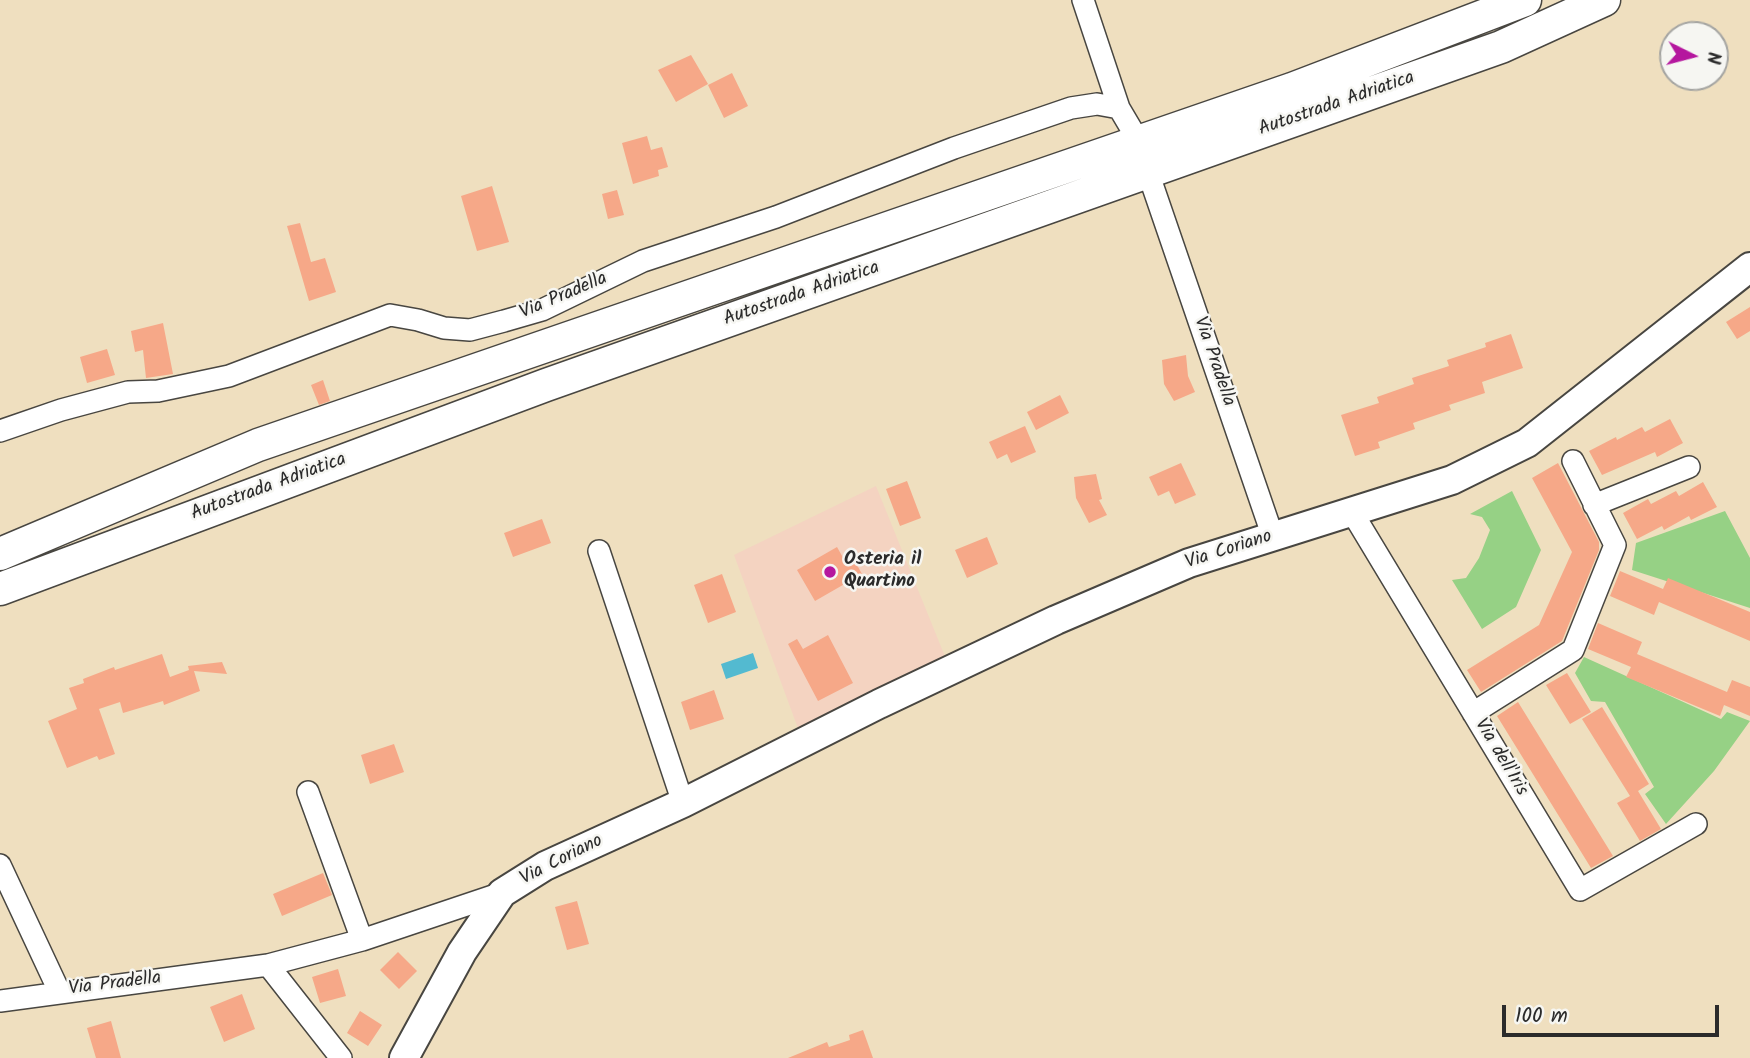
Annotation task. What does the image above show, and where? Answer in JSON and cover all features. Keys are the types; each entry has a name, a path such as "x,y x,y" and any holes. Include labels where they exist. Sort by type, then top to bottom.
{"highway":[{"name":"Autostrada Adriatica","path":"0,554 258,445 1292,89 1525,0"},
{"name":"Autostrada Adriatica","path":"0,589 546,385 1501,47 1604,0"}],"main road":[{"name":"Via Coriano","path":"404,1058 462,952 502,894 545,866 683,803 1056,620 1189,562 1452,480 1527,443 1750,267"}],"street":[{"path":"1083,0 1119,108 1132,130"},
{"name":"Via Pradella","path":"0,431 61,410 128,392 158,391 229,376 390,315 444,328 470,330 504,321 542,310 643,261 776,217 954,148 1071,108 1097,104 1119,108"},
{"name":"Via Pradella","path":"1153,187 1273,537"},
{"path":"1473,713 1573,650 1615,545 1573,461"},
{"path":"1594,505 1689,467"},
{"name":"Via dell'Iris","path":"1352,512 1580,890 1696,824"},
{"path":"599,551 683,803"},
{"path":"308,792 362,940"},
{"name":"Via Pradella","path":"0,864 59,992 268,965 362,940 502,894"},
{"path":"268,965 341,1058"},
{"path":"0,1001 59,992"}],"shaded area":[{"path":"876,486 946,659 799,731 734,555"}],"green space":[{"path":"1512,491 1541,550 1516,607 1482,629 1452,580 1466,578 1479,558 1490,530 1482,517 1470,514"},
{"path":"1725,511 1750,558 1750,608 1632,570 1636,543"},
{"path":"1584,657 1721,719 1727,712 1750,721 1714,771 1666,824 1645,794 1654,787 1605,702 1591,701 1575,673"}],"water":[{"path":"753,653 758,668 726,679 721,664"}],"building":[{"path":"691,55 708,84 676,102 658,70"},
{"path":"732,73 748,106 724,118 708,85"},
{"path":"647,136 651,150 662,147 668,167 658,170 659,176 633,184 622,143"},
{"path":"492,186 509,242 477,251 461,196"},
{"path":"617,190 624,215 608,219 602,194"},
{"path":"300,223 311,262 325,258 336,292 309,301 287,226"},
{"path":"1750,307 1750,331 1737,339 1726,322"},
{"path":"163,323 173,374 146,378 143,350 135,352 131,331"},
{"path":"1511,334 1523,368 1482,382 1485,393 1449,405 1451,410 1413,423 1415,429 1378,442 1380,448 1355,456 1341,415 1379,403 1377,397 1414,384 1412,378 1449,366 1447,360 1486,347 1485,343"},
{"path":"107,349 115,375 87,383 80,357"},
{"path":"1186,355 1188,376 1195,392 1174,401 1164,384 1162,360"},
{"path":"323,380 330,401 319,405 311,385"},
{"path":"1060,395 1069,413 1036,430 1027,412"},
{"path":"1670,419 1683,443 1657,457 1655,452 1602,475 1589,451 1616,437 1617,440 1642,427 1645,432"},
{"path":"1025,426 1036,452 1011,463 1007,454 997,459 989,442"},
{"path":"1181,463 1196,495 1175,504 1169,491 1158,496 1149,477"},
{"path":"1558,463 1599,542 1599,550 1562,641 1481,692 1467,670 1539,625 1572,552 1532,478"},
{"path":"1096,474 1102,499 1099,500 1107,515 1089,523 1076,498 1074,477"},
{"path":"907,481 921,518 900,526 886,489"},
{"path":"1703,482 1717,507 1691,520 1689,516 1664,530 1662,526 1637,539 1623,513 1648,499 1651,504 1676,491 1679,496"},
{"path":"542,519 551,543 513,557 504,533"},
{"path":"987,537 998,564 967,578 955,550"},
{"name":"Osteria il Quartino","path":"837,547 846,563 853,558 862,574 815,601 797,570"},
{"path":"1620,571 1663,589 1668,578 1750,612 1750,641 1659,602 1654,615 1610,596"},
{"path":"722,574 736,612 708,623 694,585"},
{"path":"1598,623 1642,642 1637,654 1727,692 1732,680 1750,687 1750,716 1724,705 1720,716 1626,677 1631,667 1588,649"},
{"path":"828,635 853,683 818,701 788,644 797,639 803,649"},
{"path":"162,654 170,677 189,670 188,666 222,662 227,674 194,671 200,691 164,705 163,701 123,713 120,702 99,709 115,754 99,760 97,756 67,768 48,721 77,709 69,688 84,683 83,679 114,667 115,670"},
{"path":"1567,673 1591,712 1570,724 1546,685"},
{"path":"714,690 724,719 690,730 681,702"},
{"path":"1518,702 1613,856 1591,868 1497,716"},
{"path":"1602,707 1649,784 1638,791 1661,829 1640,841 1617,803 1630,796 1582,719"},
{"path":"394,744 404,772 370,784 361,755"},
{"path":"323,873 332,895 282,916 273,894"},
{"path":"577,901 589,944 567,950 555,907"},
{"path":"398,952 417,971 399,989 380,970"},
{"path":"338,969 346,996 320,1003 312,977"},
{"path":"242,994 255,1029 224,1042 210,1007"},
{"path":"360,1011 382,1025 368,1046 347,1033"},
{"path":"111,1021 121,1058 96,1058 87,1028"},
{"path":"863,1030 873,1058 788,1058 827,1042 829,1047 850,1040 849,1035"}],"place":[{"name":"Osteria il Quartino","path":"830,572"}]}
